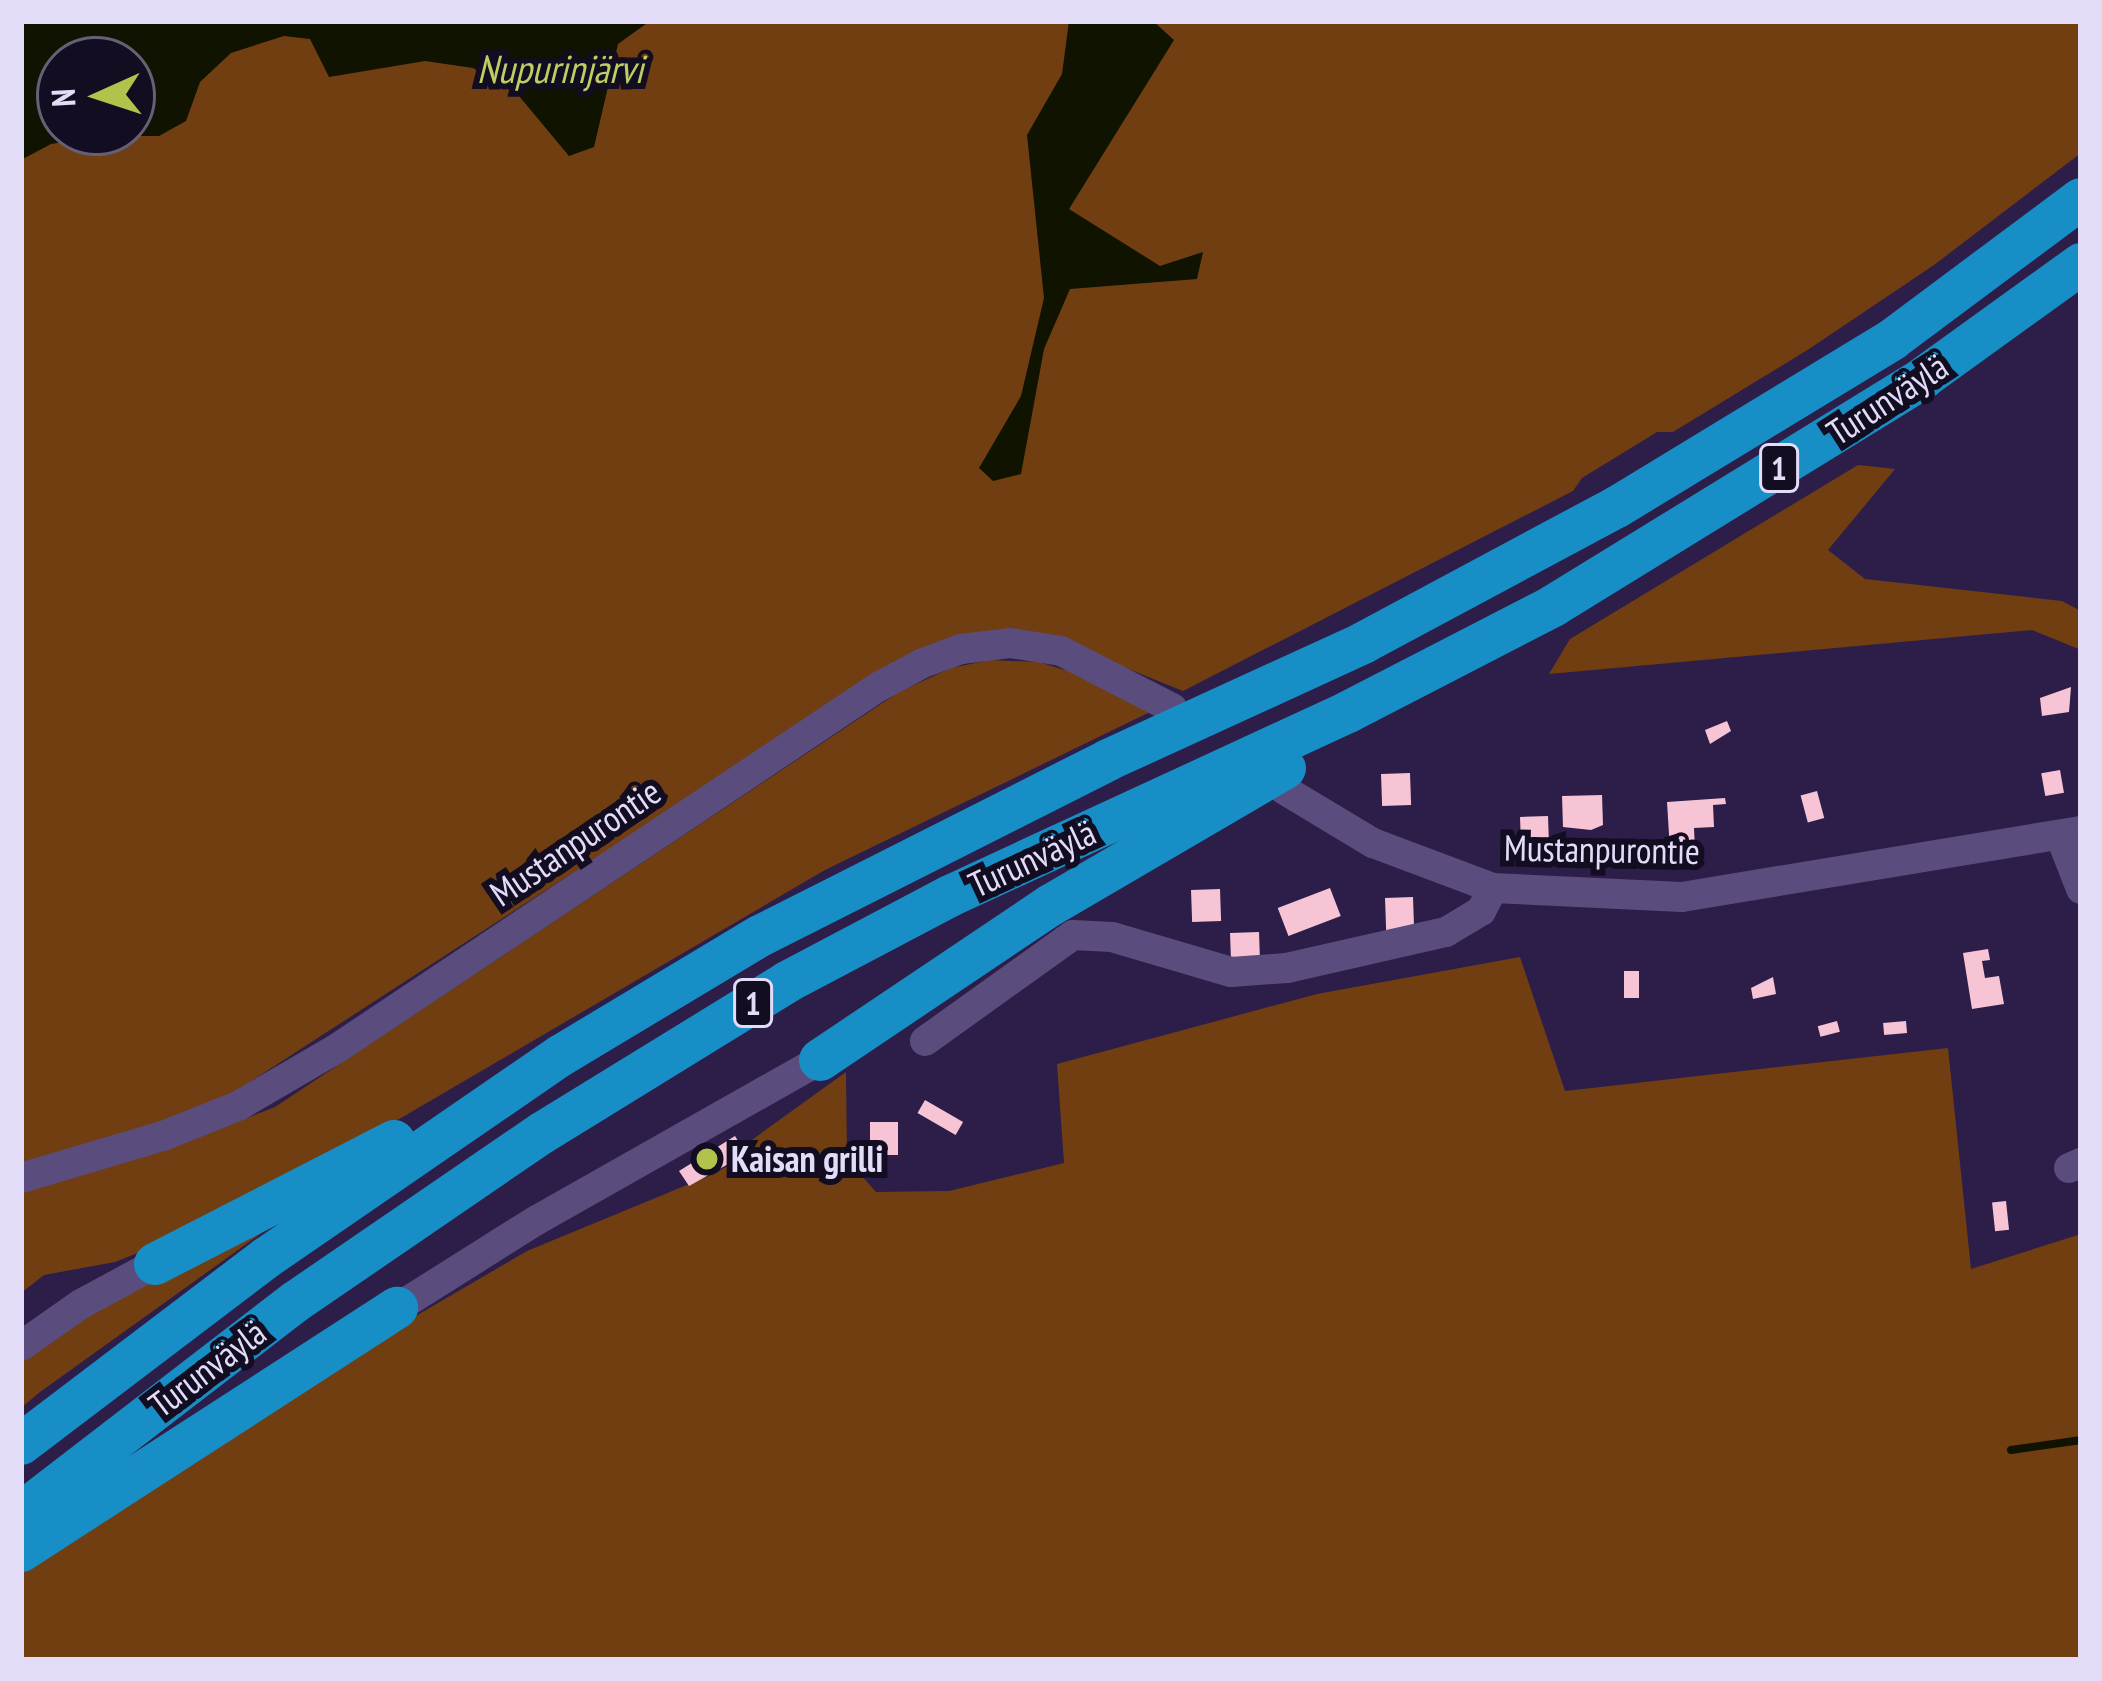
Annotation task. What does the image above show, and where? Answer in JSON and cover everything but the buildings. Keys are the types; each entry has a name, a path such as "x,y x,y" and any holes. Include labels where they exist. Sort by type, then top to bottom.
{"highway":[{"name":"Turunväylä","path":"21,1444 266,1258 560,1055 760,936 1108,760 1363,644 1617,507 1893,339 2081,199"},
{"name":"Turunväylä","path":"21,1514 314,1289 542,1133 787,982 950,896 1348,712 1553,606 1923,378 2081,264"},
{"path":"820,1060 1051,905 1350,732 1553,606"},
{"path":"155,1264 560,1055"},
{"path":"21,1551 397,1308"}],"street":[{"name":"Mustanpurontie","path":"21,1178 163,1136 238,1106 336,1048 859,700 923,663 962,649 1010,643 1061,651 1172,708"},
{"name":"Mustanpurontie","path":"1283,789 1373,843 1493,888 1682,897 2071,833"},
{"path":"2071,833 2081,889"},
{"path":"925,1041 1073,934 1112,937 1231,972 1287,968 1446,932 1481,911 1493,888"},
{"path":"397,1308 537,1220 820,1060"},
{"path":"21,1346 97,1294 155,1264"}],"shaded area":[{"path":"217,21 2081,21 2081,153 1934,265 1809,349 1673,432 1657,432 1582,478 1573,491 1183,691 1057,640 997,635 577,870 222,1100 139,1131 21,1164 21,96 36,110 36,156 156,156 156,101"},
{"path":"1858,465 1895,469 1828,550 1865,579 2062,601 2081,611 2081,650 2032,630 1549,674 1570,639"},
{"path":"990,660 1039,662 1103,682 1150,712 825,870 401,1118 150,1248 115,1262 44,1275 21,1293 21,1189 204,1135 275,1107 899,692 951,668"},
{"path":"1520,957 1565,1091 1948,1048 1971,1269 2081,1234 2081,1660 21,1660 21,1570 320,1372 527,1251 716,1173 745,1155 742,1147 846,1072 847,1159 876,1192 949,1191 1064,1163 1057,1064 1317,994"},
{"path":"298,1207 21,1408 21,1363 104,1303"}],"water":[{"name":"Nupurinjärvi","path":"21,21 650,21 618,44 594,147 569,156 519,96 473,68 425,61 329,77 310,39 284,36 231,53 200,82 186,121 156,136 156,36 36,36 36,152 21,160"},
{"path":"1069,21 1153,21 1174,40 1069,209 1160,266 1203,252 1197,279 1070,289 1044,349 1021,474 993,481 979,468 1021,396 1044,298 1027,135 1062,74"}],"waterway":[{"path":"2011,1450 2081,1440"}],"place":[{"name":"Kaisan grilli","path":"707,1159"}]}
